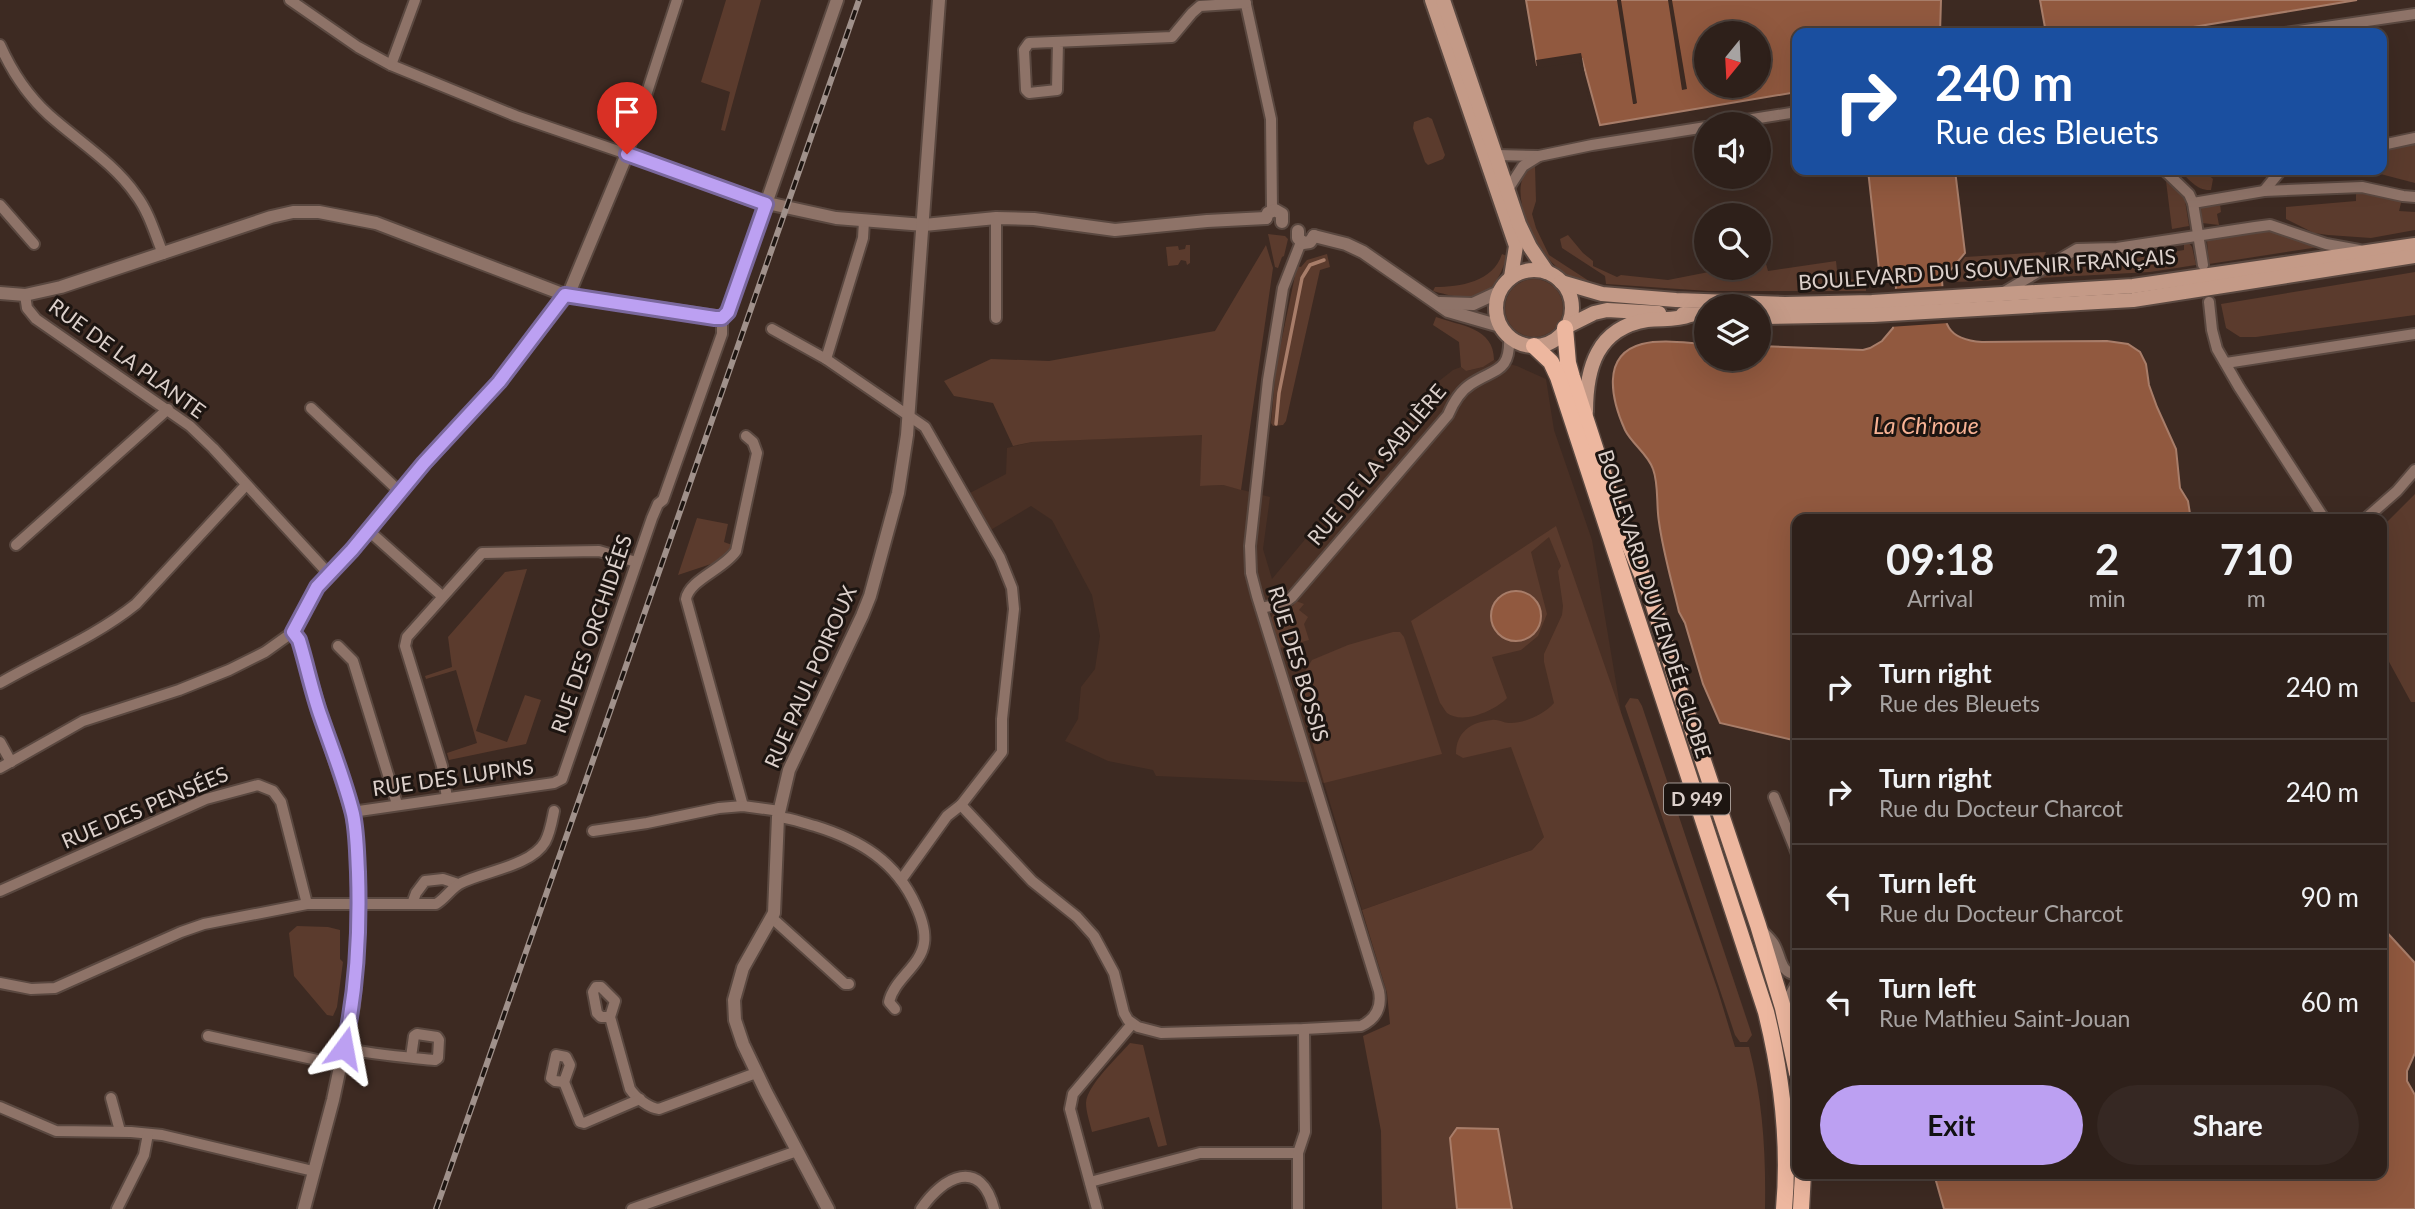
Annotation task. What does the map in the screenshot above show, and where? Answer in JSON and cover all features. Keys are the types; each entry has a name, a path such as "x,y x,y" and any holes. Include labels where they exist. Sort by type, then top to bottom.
{"main road":[{"path":"1432,0 1516,246 1511,277 1499,292 1496,309 1504,331 1516,342 1534,346 1552,341 1566,328 1594,313 1607,310 1694,315"},
{"path":"1443,0 1519,224 1530,247 1547,272 1561,282 1570,299 1570,318 1566,328"},
{"name":"BOULEVARD DU SOUVENIR FRANÇAIS","path":"1961,303 2001,294 2171,282 2415,245"},
{"name":"BOULEVARD DU SOUVENIR FRANÇAIS","path":"1771,316 1961,303 2133,300 2415,256"},
{"path":"1511,277 1528,271 1547,272"},
{"name":"BOULEVARD DU SOUVENIR FRANÇAIS","path":"1561,282 1601,294 1676,300 1872,308"},
{"path":"1586,421 1586,391 1590,370 1596,355 1607,340 1622,328 1639,322 1654,319 1678,320 1690,315"},
{"name":"BOULEVARD DU VENDÉE GLOBE","path":"1566,328 1569,366 1586,421 1625,536 1652,599 1758,925 1792,1045"},
{"name":"BOULEVARD DU VENDÉE GLOBE","path":"1534,346 1550,362 1558,377 1766,1012 1780,1074 1785,1124 1784,1209"},
{"path":"1801,1209 1803,1179"}],"street":[{"path":"290,0 358,47 391,65 516,116 766,204 822,216 864,221 923,225 996,218 1034,219 1115,230 1269,214"},
{"path":"391,65 415,0"},
{"path":"0,768 83,721 179,690 229,670 265,652 293,632 317,587 328,573 499,382 573,286 627,154 677,0"},
{"path":"0,293 25,295 61,287 271,217 293,212 318,212 376,223 565,295 722,318 730,307 837,0"},
{"name":"RUE PAUL POIROUX","path":"756,1073 737,1028 734,1000 738,979 772,918 775,907 779,814 789,770 870,596 898,492 909,417 939,0"},
{"path":"1058,42 1057,90 1029,93 1026,88 1024,50 1029,43 1172,37 1195,8 1245,1 1271,119 1269,214 1272,226 1282,222 1308,243 1314,236 1346,244 1363,252 1434,302 1458,315 1504,331"},
{"path":"2318,28 2415,13"},
{"path":"0,45 12,71 30,96 109,166 137,196 163,254"},
{"path":"1771,116 1792,113"},
{"path":"1497,155 1539,156 1694,129"},
{"path":"2387,144 2415,138"},
{"path":"1508,189 1523,166 1539,156"},
{"path":"2169,175 2189,194 2193,203 2203,265"},
{"path":"2264,191 2277,175"},
{"path":"2193,203 2264,191 2362,187 2403,197 2415,197"},
{"path":"0,205 34,244"},
{"path":"996,218 996,318"},
{"path":"827,359 863,237 864,221"},
{"path":"2001,294 2077,249 2117,248 2270,225 2326,244 2376,251"},
{"name":"RUE DES BOSSIS","path":"1299,236 1283,288 1268,380 1250,546 1251,573 1381,1001 1377,1013 1361,1026 1304,1029"},
{"path":"1434,302 1473,304 1499,292"},
{"name":"RUE DE LA PLANTE","path":"25,295 27,308 36,319 168,410 207,442 328,573"},
{"path":"2208,302 2215,340 2225,363 2321,514"},
{"name":"RUE DES ORCHIDÉES","path":"559,782 563,777 636,562 656,508 663,500 722,334 722,318"},
{"path":"772,329 827,359 925,427 1000,558 1012,588 1014,609 1002,719 1002,752 961,805 947,816 901,880"},
{"name":"RUE DE LA SABLIÈRE","path":"1261,608 1284,603 1292,597 1448,415 1453,403 1469,385 1499,370 1507,357 1504,331"},
{"path":"2225,363 2415,334"},
{"path":"311,408 400,492"},
{"path":"16,545 168,410"},
{"path":"743,806 686,599 691,587 727,562 736,551 757,453 753,442 746,436"},
{"path":"2371,514 2397,491 2415,470"},
{"path":"0,683 104,628 130,609 246,485"},
{"path":"369,530 442,596"},
{"path":"447,798 442,766 405,646 407,638 477,556 487,552 599,551 636,562"},
{"path":"293,632 299,640 352,811 356,836 358,905 354,993 344,1048 304,1209"},
{"path":"338,646 353,661 397,804"},
{"path":"0,741 11,762"},
{"name":"RUE DES LUPINS","path":"352,811 559,782"},
{"name":"RUE DES PENSÉES","path":"0,891 198,802 258,785 273,791 281,802 307,904"},
{"path":"1774,797 1792,842"},
{"path":"961,805 1032,881 1077,917 1094,936 1114,973 1124,1013 1132,1024 1161,1033 1304,1029 1305,1132 1298,1153 1298,1209"},
{"path":"593,831 647,823 696,811 743,806 779,814 854,840 871,850 901,880 920,914 924,942 919,956 891,991 889,1002 895,1009"},
{"path":"1,981 31,989 54,988 193,927 307,904 436,904 458,884 518,862 540,848 549,832 554,811"},
{"path":"412,904 425,881 443,878 458,884"},
{"path":"772,918 845,984 849,984"},
{"path":"1758,925 1774,944 1781,966 1792,974"},
{"path":"610,1017 630,1089 652,1108 659,1108 756,1073 828,1209"},
{"path":"1097,1209 1070,1101 1132,1024"},
{"path":"208,1036 340,1065"},
{"path":"344,1048 411,1058"},
{"path":"564,1082 580,1122 584,1123 640,1099"},
{"path":"111,1098 120,1131"},
{"path":"0,1107 56,1131 148,1134 313,1171"},
{"path":"117,1209 144,1155 148,1134"},
{"path":"632,1209 797,1151"},
{"path":"1090,1182 1200,1153 1298,1153"},
{"path":"921,1209 943,1183 965,1177 975,1179 984,1186 990,1194 994,1209"}],"shaded area":[{"path":"726,0 761,0 725,131 721,130 730,92 701,82"},
{"path":"1428,117 1432,119 1445,155 1443,159 1428,165 1413,128 1414,122"},
{"path":"2415,142 2415,183 2384,175 2387,175 2387,149"},
{"path":"1535,166 1536,201 1532,214 1536,228 1549,255 1589,281 1588,283 1566,274 1551,262 1529,227 1521,200 1521,188 1524,175"},
{"path":"2184,175 2209,175 2213,179 2211,190 2190,181"},
{"path":"2169,180 2184,194 2189,226 2172,229 2166,181"},
{"path":"2356,192 2402,199 2399,211 2415,212 2415,230 2371,238 2328,235 2314,233 2286,219 2286,207 2356,201"},
{"path":"2220,204 2221,212 2217,214 2219,225 2202,223 2201,208"},
{"path":"2263,230 2274,231 2319,247 2209,264 2207,241"},
{"path":"1268,234 1285,236 1288,239 1278,268 1275,267"},
{"path":"1568,235 1593,261 1593,266 1617,277 1621,275 1668,280 1694,275 1694,280 1771,280 1771,271 1836,261 1838,280 1866,279 1866,291 1708,291 1606,284 1605,276 1562,248 1560,239"},
{"path":"2184,242 2192,247 2196,265 2150,272 2040,278 2078,254 2118,252 2119,261 2184,250"},
{"path":"1186,245 1190,245 1190,263 1187,265 1186,261 1181,260 1178,265 1168,266 1166,247 1178,246 1179,250 1185,249"},
{"path":"1266,245 1273,268 1241,490 1223,485 1200,486 1202,435 1032,442 1013,446 993,403 954,396 944,381 991,359 1049,361 1215,331"},
{"path":"2046,252 2029,270 2003,279 1948,282 1965,257"},
{"path":"1327,254 1330,267 1320,270 1286,421 1283,425 1273,426 1271,423 1276,367 1297,266 1301,267 1307,260"},
{"path":"1502,254 1507,256 1502,271 1489,290 1480,295 1460,297 1433,291 1435,287 1465,284 1483,277 1498,263"},
{"path":"2415,272 2415,315 2256,337 2240,337 2226,328 2221,304"},
{"path":"1534,279 1555,287 1563,308 1555,329 1534,337 1513,329 1505,308 1513,287"},
{"path":"1436,317 1482,334 1492,349 1494,360 1483,367 1466,371 1461,367 1459,342 1433,325"},
{"path":"1494,360 1517,366 1546,379 1554,430 1592,540 1622,718 1544,837 1532,850 1362,910 1324,783 1156,776 1153,770 1108,761 1065,741 1078,719 1081,687 1095,669 1100,636 1092,595 1052,520 1031,506 989,531 970,493 1006,474 1007,448 1032,442 1203,434 1200,486 1223,485 1270,497 1263,549 1272,579 1434,385 1453,370 1461,367 1466,371 1483,367"},
{"path":"2415,494 2415,702 2411,702 2387,658 2387,522"},
{"path":"697,518 728,524 724,542 732,545 720,561 678,575"},
{"path":"1556,526 1718,991 1735,1047 1749,1047 1763,1128 1765,1209 1512,1209 1498,1129 1457,1128 1450,1138 1457,1209 1382,1209 1381,1131 1363,1036 1390,1024 1387,993 1362,910 1532,850 1544,837 1511,747 1463,758 1456,754 1462,734 1471,726 1492,720 1521,722 1554,703 1544,654 1562,615 1563,606 1558,571 1561,566 1549,537 1531,552 1547,614 1538,636 1521,650 1492,657 1507,698 1495,707 1470,717 1447,713 1440,703 1411,621"},
{"path":"527,569 476,731 507,742 525,695 541,700 526,744 449,760 447,753 477,743 456,670 426,679 425,676 452,667 448,637 505,572"},
{"path":"1296,601 1304,604 1299,610 1308,617 1304,624 1309,640 1280,648 1270,619 1275,612 1293,606"},
{"path":"1400,632 1404,637 1442,754 1324,783 1296,686 1312,660 1348,645"},
{"path":"1630,698 1638,699 1642,706 1752,1035 1747,1042 1740,1042 1735,1035 1625,706"},
{"path":"297,926 340,930 340,959 343,962 337,1007 333,1016 327,1015 294,976 289,933"},
{"path":"1130,1043 1143,1045 1167,1145 1158,1147 1149,1117 1092,1132 1086,1106 1088,1096 1097,1080"}],"water":[{"path":"1526,0 1941,0 1940,28 1792,28 1792,93 1771,96 1771,21 1694,21 1694,98 1761,98 1600,125 1582,59 1537,65"},
{"path":"2040,0 2357,0 2187,28 2045,28"},
{"name":"La Ch'noue","path":"1869,175 1956,175 1965,253 1942,280 1944,314 1951,330 1968,340 1982,342 2107,341 2128,344 2140,352 2146,364 2149,385 2157,407 2176,449 2180,488 2188,501 2190,514 1792,514 1792,740 1720,723 1703,684 1685,623 1679,612 1665,556 1653,469 1625,430 1616,406 1613,380 1615,368 1620,358 1629,350 1650,343 1694,343 1694,371 1771,371 1771,346 1863,350 1870,348 1882,341 1893,328 1896,287 1879,269"},
{"path":"1516,591 1533,599 1541,616 1533,633 1516,641 1499,633 1491,616 1499,599"},
{"path":"2387,932 2415,963 2415,1053 2407,1071 2407,1081 2415,1095 2415,1209 1944,1209 1935,1179 2387,1179"},
{"path":"1457,1128 1498,1129 1512,1209 1457,1209 1450,1138"}],"pier":[{"path":"1617,0 1621,0 1637,103 1635,104 1633,104"},
{"path":"1668,0 1672,0 1687,89 1682,90"},
{"path":"1581,53 1589,101 1579,62 1537,68 1536,60"},
{"path":"1946,286 1949,323 1889,327 1893,289"}],"waterway":[{"path":"1276,424 1279,393 1302,278 1310,265 1324,260"}],"railway":[{"path":"436,1209 859,0"}],"route":[{"path":"344,1048 353,1006 357,968 359,921 356,836 341,775 299,640 293,632 317,587 328,573 352,550 424,463 499,382 565,295 715,318 722,318 728,312 766,204 627,154"}]}
